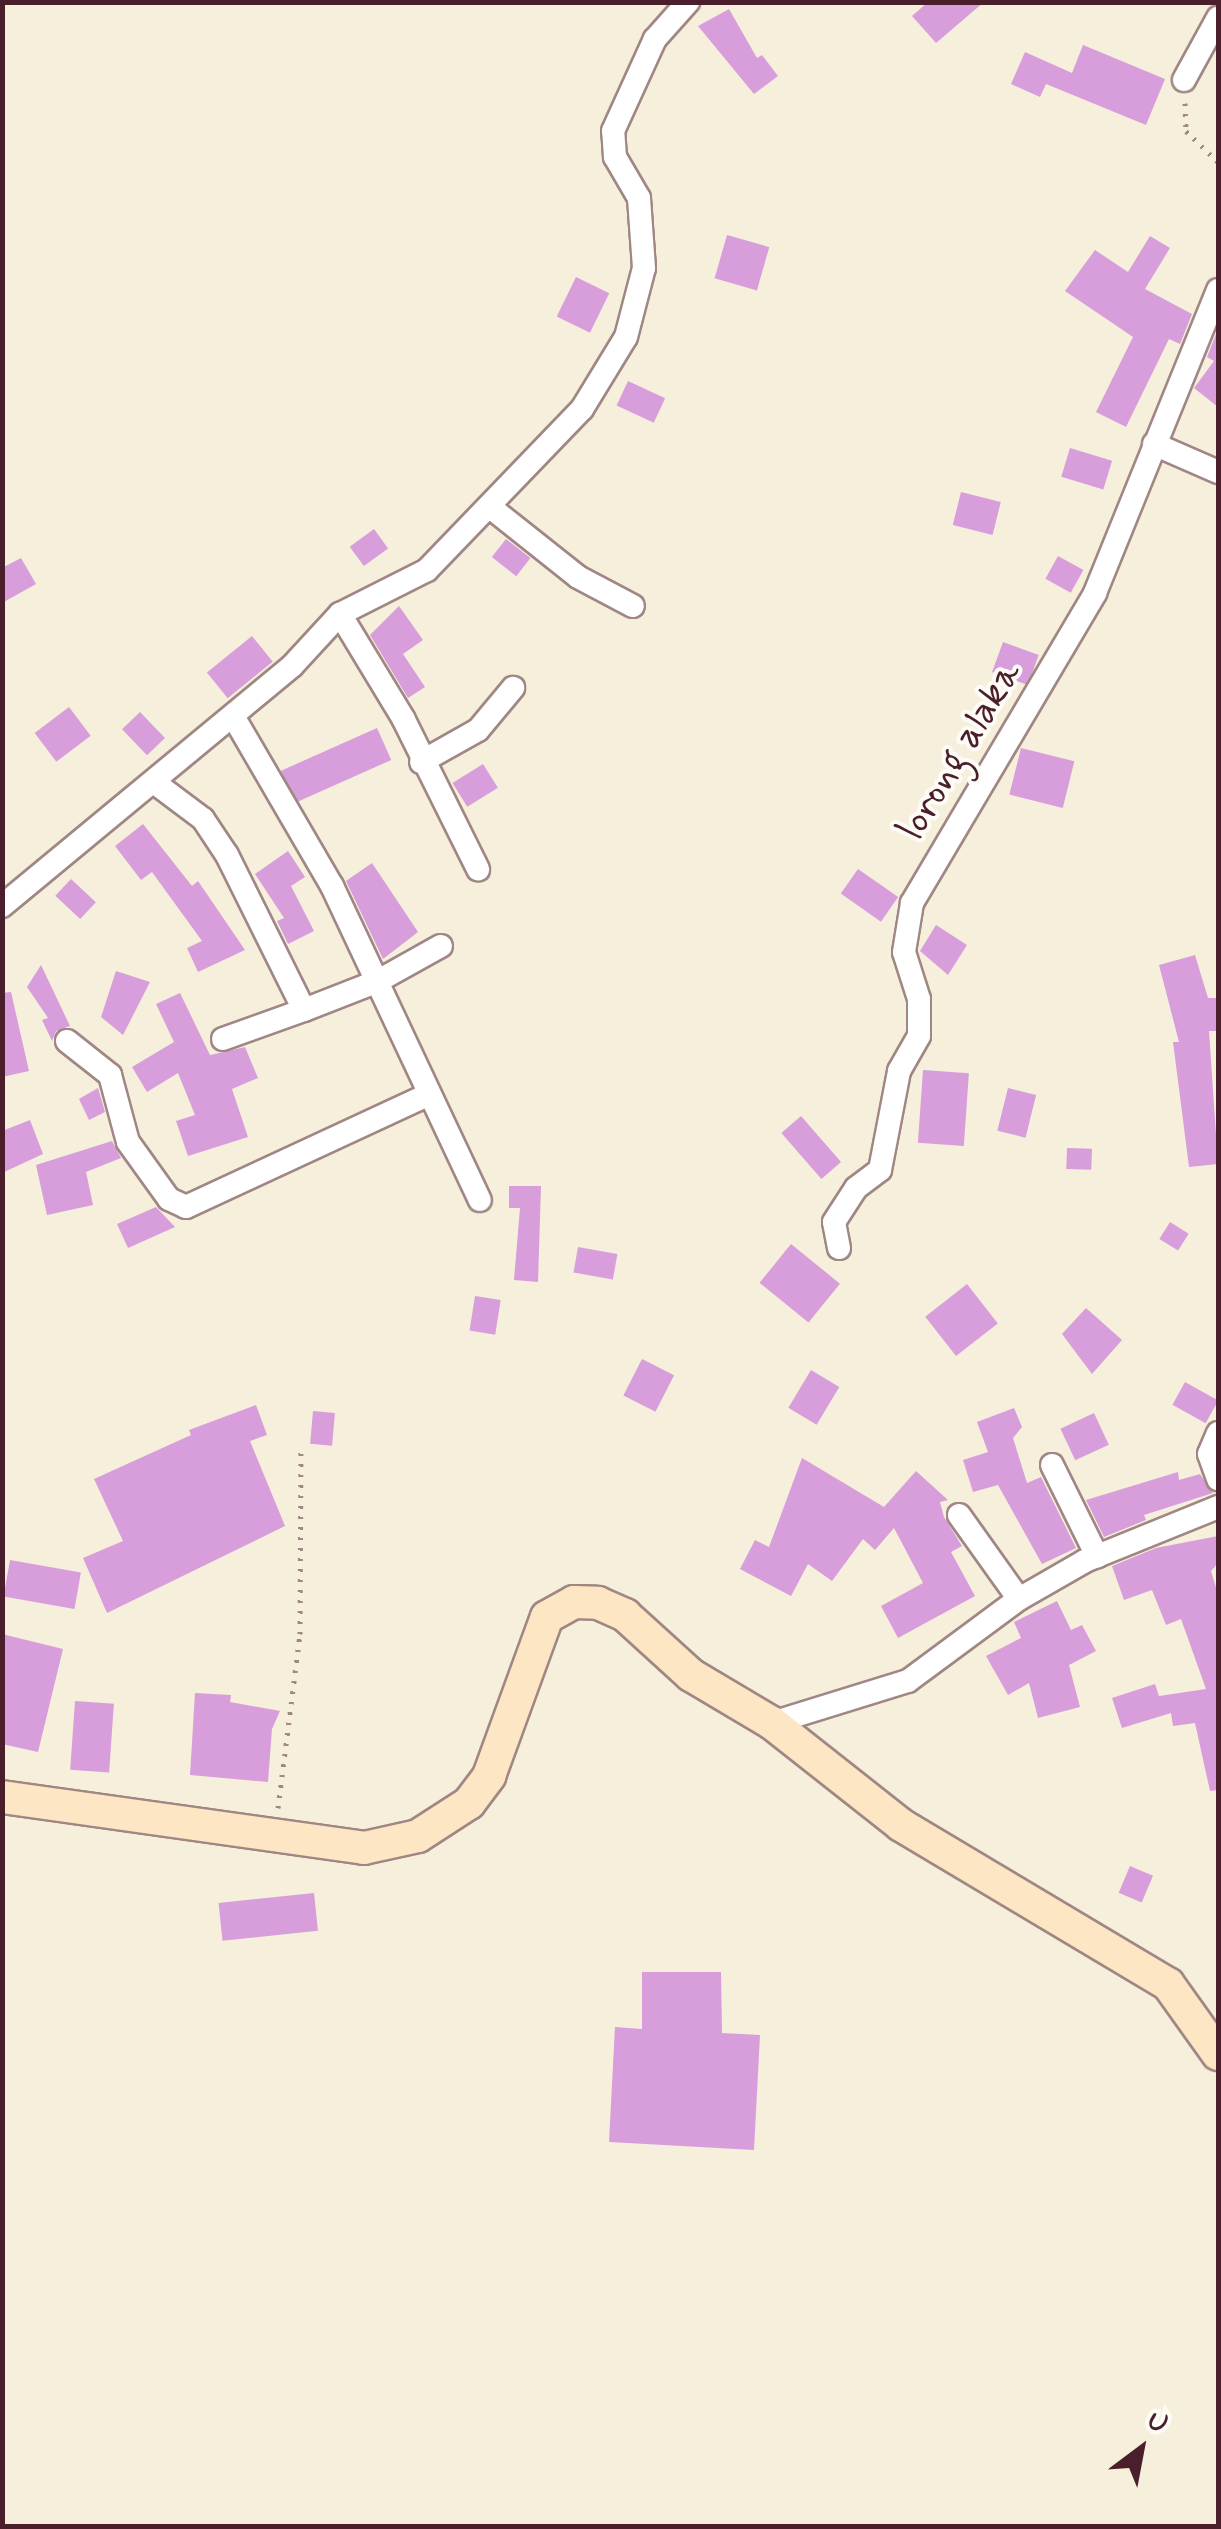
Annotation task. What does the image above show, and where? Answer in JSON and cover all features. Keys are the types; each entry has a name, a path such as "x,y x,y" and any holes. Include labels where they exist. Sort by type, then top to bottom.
{"street":[{"path":"2,906 233,716 340,614 411,583 490,508 582,409 626,337 644,268 644,230 638,198 615,157 613,131 654,38 688,2"},
{"path":"1184,80 1217,26"},
{"name":"lorong alaka","path":"839,1248 834,1222 856,1188 880,1170 900,1071 919,1036 919,999 904,952 912,903 1095,593 1218,290"},
{"path":"1154,444 1218,472"},
{"path":"490,508 578,577 632,606"},
{"path":"340,614 478,869"},
{"path":"421,762 478,730 513,688"},
{"path":"233,716 332,886 480,1200"},
{"path":"154,783 203,819 227,855 304,1010"},
{"path":"222,1039 378,981 441,946"},
{"path":"67,1040 110,1074 128,1142 170,1199 186,1208 429,1094"},
{"path":"1218,1433 1209,1454 1218,1479"},
{"path":"1052,1466 1097,1556"},
{"path":"772,1723 908,1681 1019,1599 1097,1556 1218,1507"},
{"path":"959,1515 1019,1599"},
{"path":"2,1798 275,1831 364,1848 418,1836 469,1804 489,1776 547,1617 574,1602 625,1615 691,1675 772,1723 966,1868 1168,1984 1218,2054"}],"path":[{"path":"1184,80 1186,131 1218,162"},
{"path":"275,1831 300,1634 302,1448"}],"building":[{"path":"928,2 984,2 936,43 912,16"},
{"path":"729,9 757,58 762,55 778,76 754,94 698,26"},
{"path":"1083,45 1165,79 1146,125 1046,84 1040,97 1011,84 1025,52 1072,73"},
{"path":"727,235 769,247 757,290 715,278"},
{"path":"1150,236 1170,248 1145,289 1192,314 1180,344 1169,339 1126,427 1096,412 1133,337 1065,291 1095,250 1128,272"},
{"path":"576,277 609,293 590,333 557,317"},
{"path":"1218,329 1218,407 1194,388 1214,361 1207,357"},
{"path":"628,381 665,398 654,423 617,405"},
{"path":"1070,448 1112,461 1103,490 1061,477"},
{"path":"961,492 1001,502 993,535 953,525"},
{"path":"374,529 388,548 364,566 350,547"},
{"path":"506,539 530,558 516,576 492,557"},
{"path":"1058,556 1083,570 1071,593 1045,579"},
{"path":"21,558 36,584 2,603 2,568"},
{"path":"399,606 423,640 403,654 425,687 408,698 370,635"},
{"path":"252,636 273,662 228,698 207,673"},
{"path":"1003,642 1039,655 1028,685 992,672"},
{"path":"69,707 91,736 56,762 35,733"},
{"path":"140,712 165,738 147,755 122,729"},
{"path":"377,728 391,760 295,803 281,771"},
{"path":"1021,748 1074,761 1063,808 1009,795"},
{"path":"483,764 498,788 467,807 452,783"},
{"path":"143,824 192,886 198,881 245,950 198,972 187,948 202,941 152,872 141,880 115,846"},
{"path":"288,851 305,877 291,886 314,931 288,944 277,921 284,918 255,874"},
{"path":"372,863 418,932 383,959 346,881"},
{"path":"858,869 898,897 881,922 841,894"},
{"path":"71,879 96,902 80,919 55,896"},
{"path":"936,925 967,945 948,975 920,951"},
{"path":"1195,955 1208,998 1218,998 1218,1031 1209,1031 1218,1164 1189,1167 1173,1042 1179,1042 1159,965"},
{"path":"41,965 70,1026 56,1031 52,1041 42,1020 48,1018 27,987"},
{"path":"116,971 150,982 123,1035 101,1017"},
{"path":"11,992 29,1071 2,1077 2,993"},
{"path":"180,993 210,1055 245,1047 258,1078 232,1089 248,1137 188,1156 176,1121 195,1115 178,1073 147,1092 132,1067 174,1042 156,1004"},
{"path":"923,1070 969,1073 964,1146 918,1143"},
{"path":"98,1088 105,1112 89,1120 79,1099"},
{"path":"1008,1088 1036,1095 1025,1138 997,1131"},
{"path":"801,1116 841,1162 821,1179 781,1133"},
{"path":"30,1120 43,1154 2,1173 2,1131"},
{"path":"112,1141 121,1158 86,1172 93,1205 47,1215 36,1165"},
{"path":"1067,1148 1092,1149 1091,1170 1066,1169"},
{"path":"509,1186 541,1186 538,1282 514,1280 520,1208 509,1208"},
{"path":"156,1207 175,1227 128,1248 117,1224"},
{"path":"1170,1222 1189,1234 1178,1251 1159,1239"},
{"path":"791,1244 840,1284 808,1323 760,1283"},
{"path":"578,1247 617,1254 613,1280 573,1273"},
{"path":"967,1284 998,1323 956,1356 925,1317"},
{"path":"475,1296 501,1300 495,1335 470,1331"},
{"path":"1086,1308 1122,1340 1092,1374 1062,1334"},
{"path":"642,1359 674,1375 655,1412 623,1396"},
{"path":"811,1370 839,1387 817,1425 788,1408"},
{"path":"1185,1382 1218,1400 1206,1423 1172,1405"},
{"path":"256,1405 267,1435 250,1441 285,1526 107,1613 83,1558 123,1541 94,1479 191,1435 189,1430"},
{"path":"1014,1408 1022,1427 1013,1438 1027,1483 1041,1477 1076,1548 1042,1564 998,1485 973,1492 963,1460 988,1452 977,1422"},
{"path":"313,1411 335,1413 332,1446 310,1444"},
{"path":"1094,1413 1109,1445 1075,1460 1060,1429"},
{"path":"802,1458 884,1507 916,1471 948,1500 940,1502 944,1517 962,1546 951,1552 975,1596 898,1638 881,1606 923,1583 894,1528 875,1550 863,1539 832,1581 808,1564 791,1596 740,1569 755,1540 769,1547"},
{"path":"1178,1472 1179,1480 1200,1474 1213,1493 1144,1515 1146,1520 1104,1537 1086,1500"},
{"path":"1218,1536 1218,1563 1211,1571 1218,1594 1218,1790 1210,1791 1195,1723 1173,1726 1171,1713 1122,1728 1112,1698 1155,1684 1159,1696 1206,1689 1181,1619 1166,1625 1152,1590 1124,1600 1112,1566 1156,1548"},
{"path":"10,1560 81,1573 74,1609 4,1596"},
{"path":"1057,1601 1071,1630 1082,1625 1096,1651 1069,1665 1080,1707 1038,1718 1029,1683 1008,1695 986,1656 1021,1638 1014,1622"},
{"path":"2,1634 63,1649 38,1752 2,1744"},
{"path":"195,1693 231,1695 230,1702 280,1711 272,1729 268,1782 190,1775"},
{"path":"75,1701 114,1704 109,1773 70,1770"},
{"path":"1130,1866 1153,1876 1142,1902 1119,1893"},
{"path":"314,1893 318,1931 222,1941 219,1903"},
{"path":"642,1972 721,1972 722,2033 760,2035 754,2150 609,2142 615,2027 642,2029"}]}
